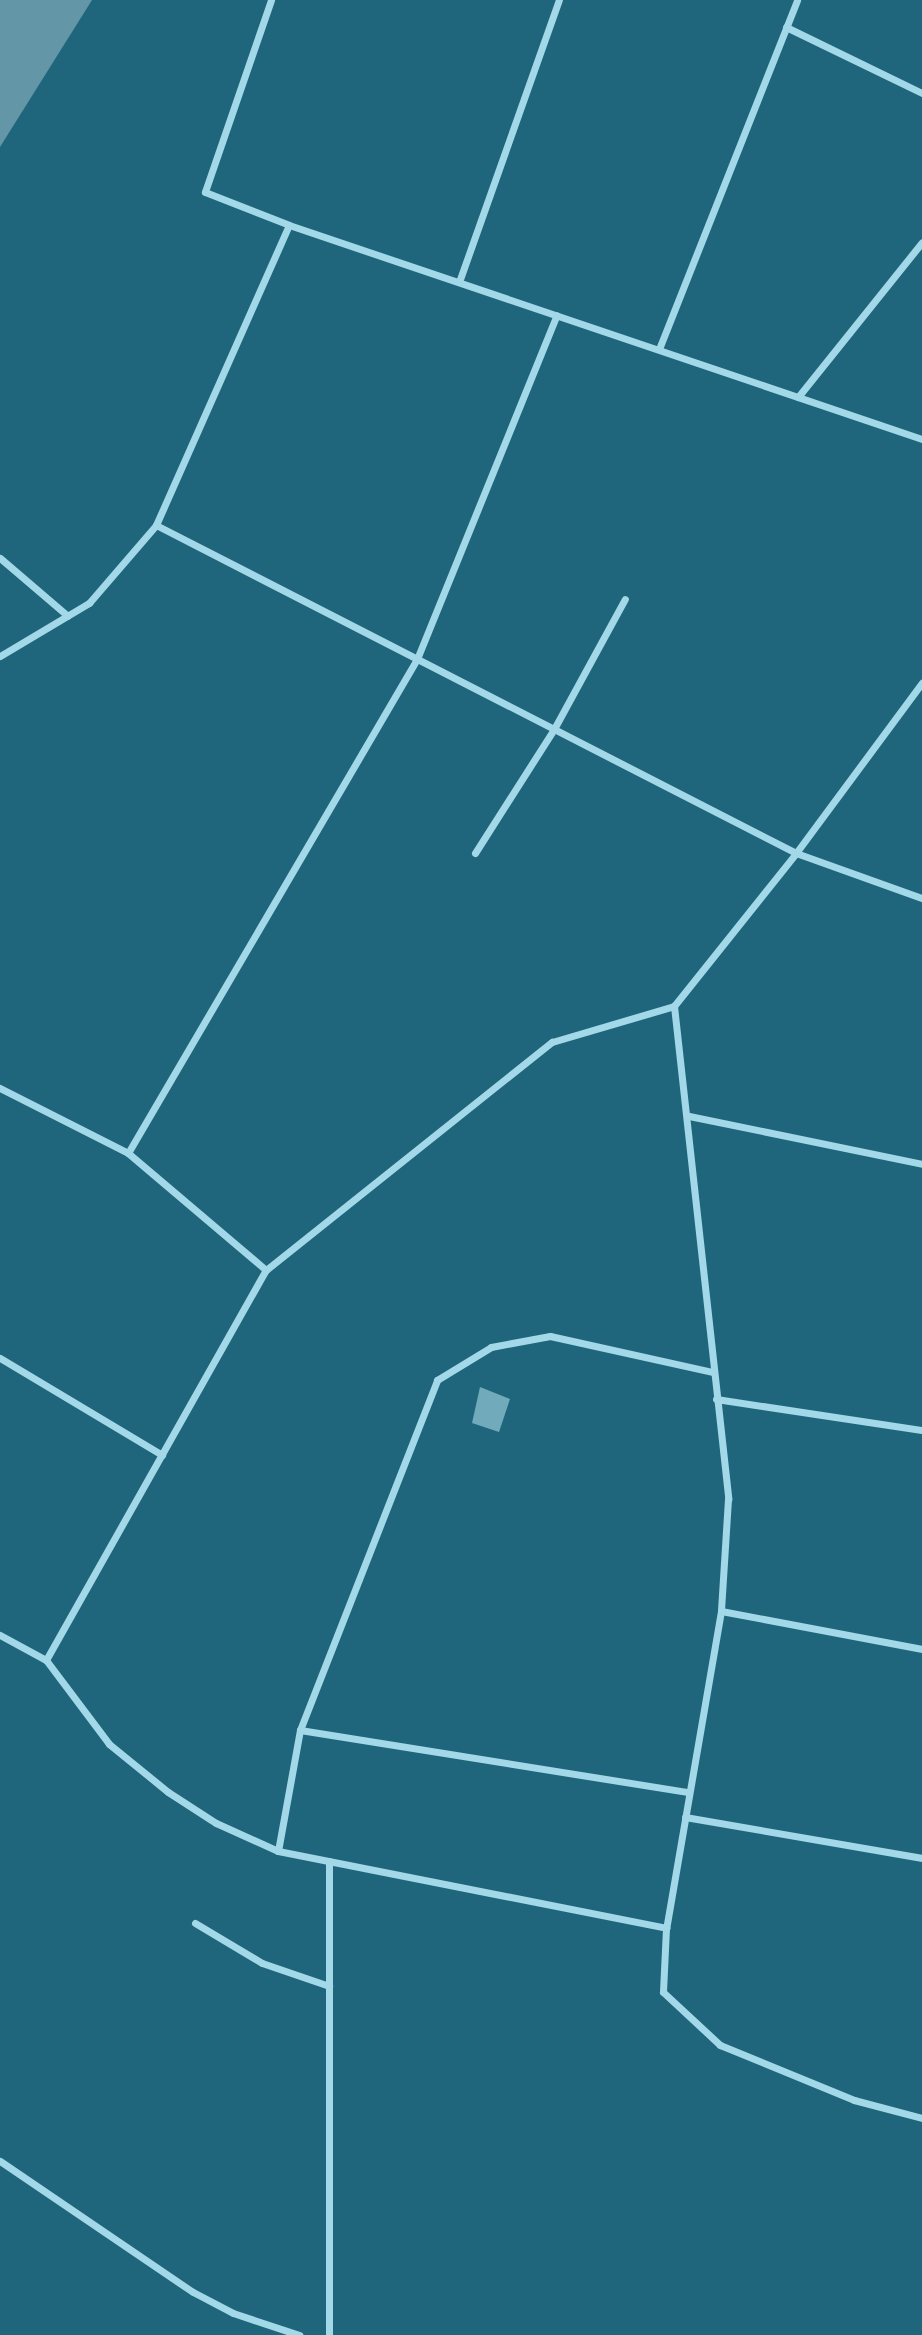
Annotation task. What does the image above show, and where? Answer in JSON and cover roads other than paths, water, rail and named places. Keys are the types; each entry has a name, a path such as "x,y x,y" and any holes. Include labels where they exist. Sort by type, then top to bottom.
{"street":[{"path":"271,0 205,192 289,225 922,439"},
{"path":"459,282 559,0"},
{"path":"659,349 797,0"},
{"path":"786,27 922,93"},
{"path":"0,656 89,603 156,525 289,225"},
{"path":"798,397 922,242"},
{"path":"128,1153 417,659 557,315"},
{"path":"156,525 796,853 922,898"},
{"path":"0,558 68,616"},
{"path":"475,853 554,729 625,599"},
{"path":"46,1660 266,1270 552,1042 674,1006 796,853 922,682"},
{"path":"674,1006 689,1116 728,1499 721,1611 666,1928 663,1992 720,2045 854,2100 922,2118"},
{"path":"0,1088 128,1153 266,1270"},
{"path":"689,1116 922,1164"},
{"path":"278,1851 300,1730 437,1380 491,1347 550,1336 713,1371"},
{"path":"0,1358 162,1455"},
{"path":"716,1398 922,1430"},
{"path":"721,1611 922,1649"},
{"path":"0,1635 46,1660 70,1697 129,1760 216,1823 278,1851 666,1928"},
{"path":"300,1730 688,1792"},
{"path":"685,1817 922,1858"},
{"path":"329,1861 329,2335"},
{"path":"195,1923 262,1963 329,1986"},
{"path":"0,2161 193,2292 233,2313 299,2335"}],"water":[{"path":"0,0 92,0 0,147"}]}
